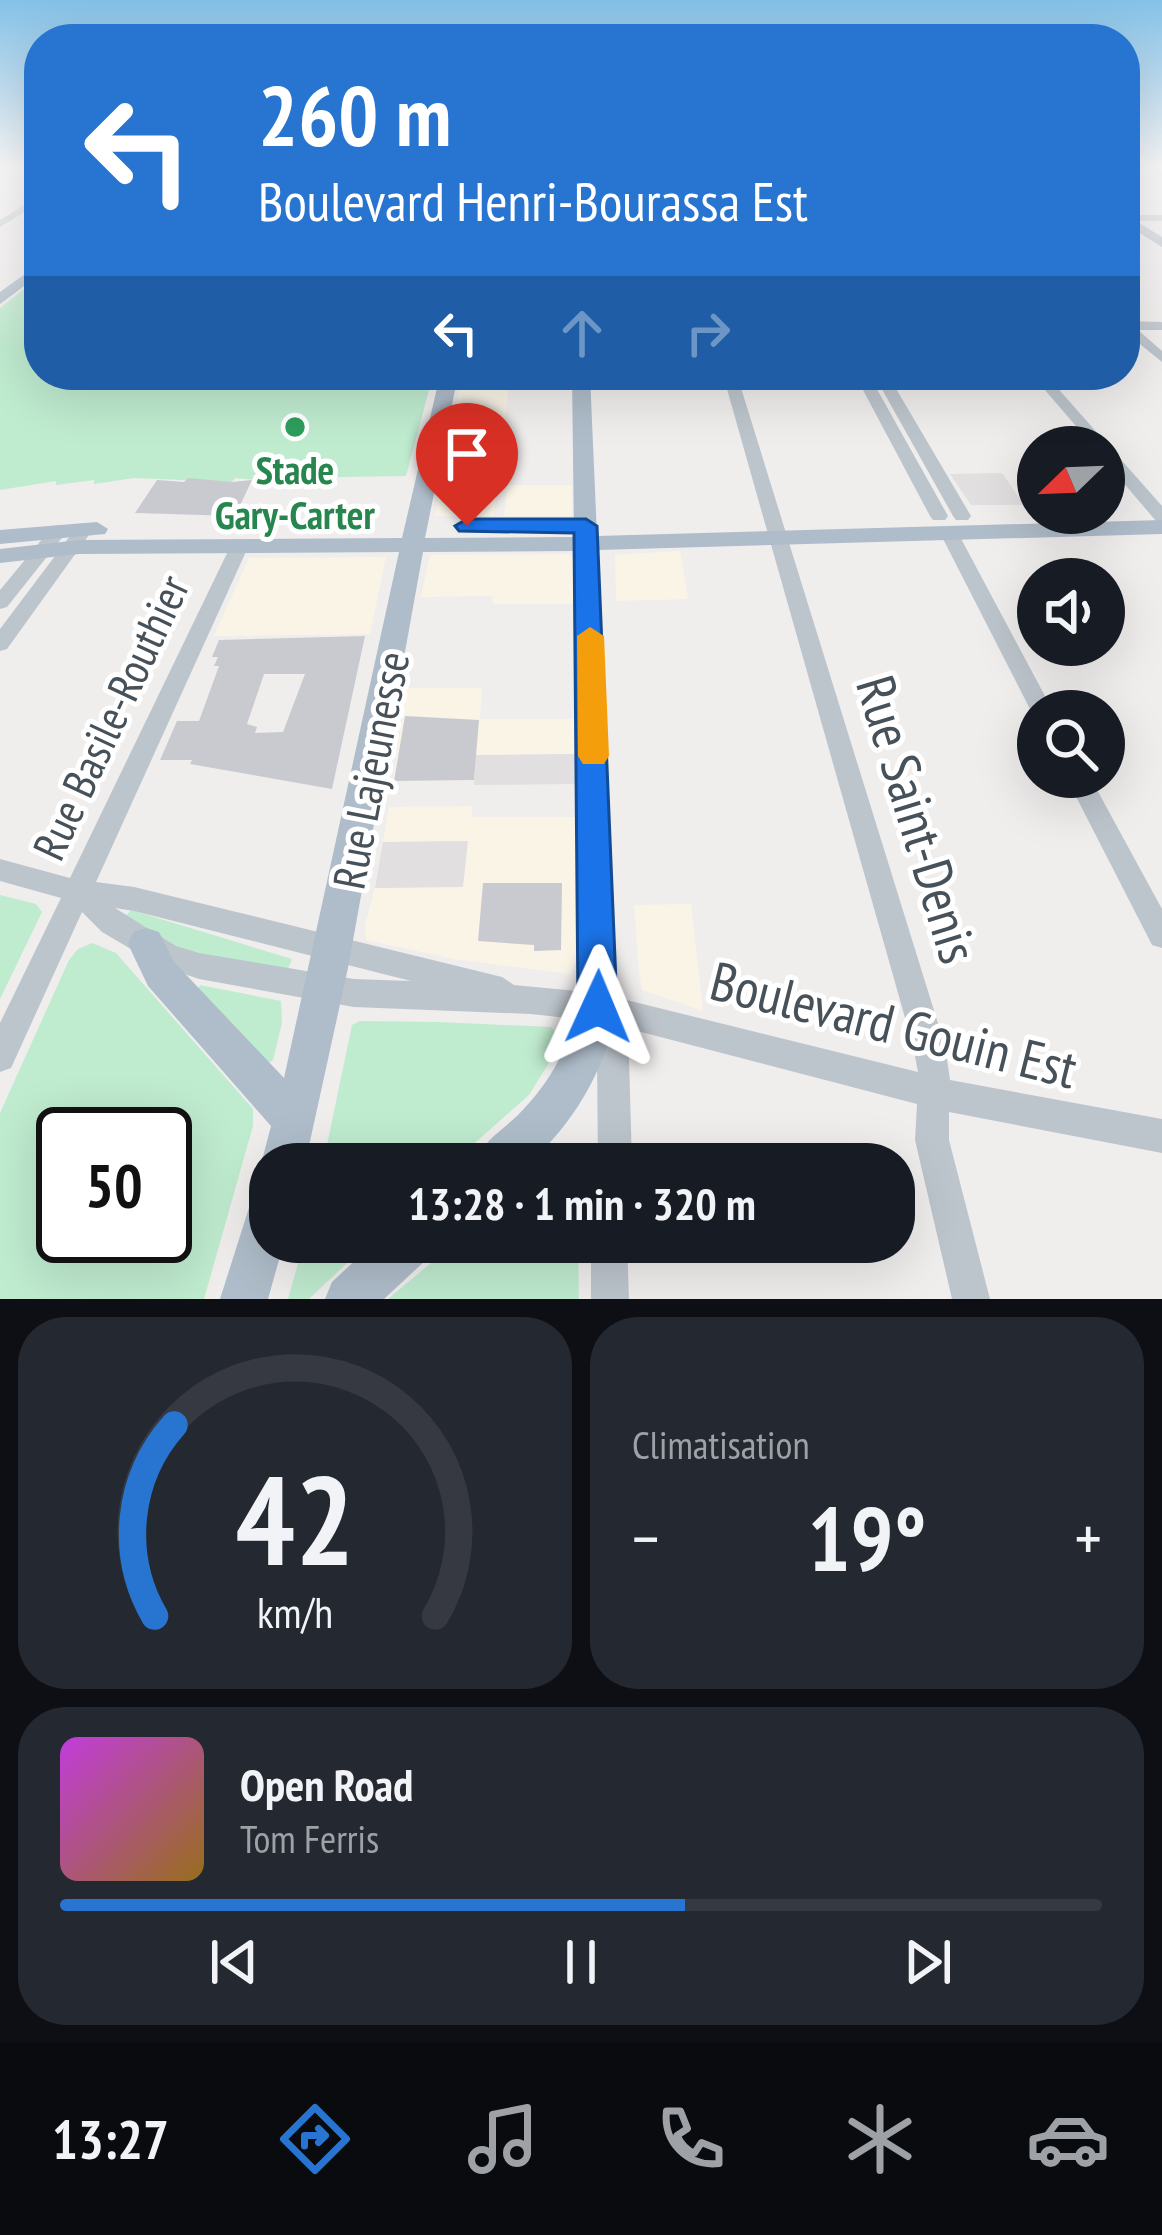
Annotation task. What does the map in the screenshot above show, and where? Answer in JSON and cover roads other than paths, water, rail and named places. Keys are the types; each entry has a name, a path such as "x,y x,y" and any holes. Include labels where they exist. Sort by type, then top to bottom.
{"main road":[{"path":"0,299 24,280"},
{"name":"Rue Lajeunesse","path":"288,1143 352,873 446,390"},
{"path":"520,1143 568,1090 587,1054 598,1007 581,390"},
{"path":"1125,514 1160,516"},
{"path":"950,522 1017,516"},
{"path":"0,537 586,535 1160,516"},
{"path":"0,556 40,551 72,535 240,545 414,536"},
{"path":"146,944 161,974 294,1120"},
{"path":"244,1299 254,1263"},
{"path":"349,1299 388,1263"}],"street":[{"path":"1140,337 1162,358"},
{"name":"Rue Saint-Denis","path":"734,390 929,1046 930,1123 938,1177 970,1299"},
{"path":"871,390 950,522"},
{"path":"888,390 1032,690"},
{"path":"1053,390 1084,426"},
{"path":"1125,474 1160,516"},
{"path":"2,639 72,535"},
{"name":"Rue Basile-Routhier","path":"0,1057 240,545"},
{"path":"0,603 40,551"},
{"path":"1089,798 1162,936"},
{"name":"Boulevard Gouin Est","path":"0,870 78,891 149,902 328,970"},
{"name":"Boulevard Gouin Est","path":"78,891 112,923 190,964 328,970 598,1007 932,1092 1162,1136"},
{"path":"598,1007 613,1058 615,1143"},
{"path":"609,1263 610,1299"}],"place":[{"name":"Stade Gary-Carter","path":"295,427"}]}
